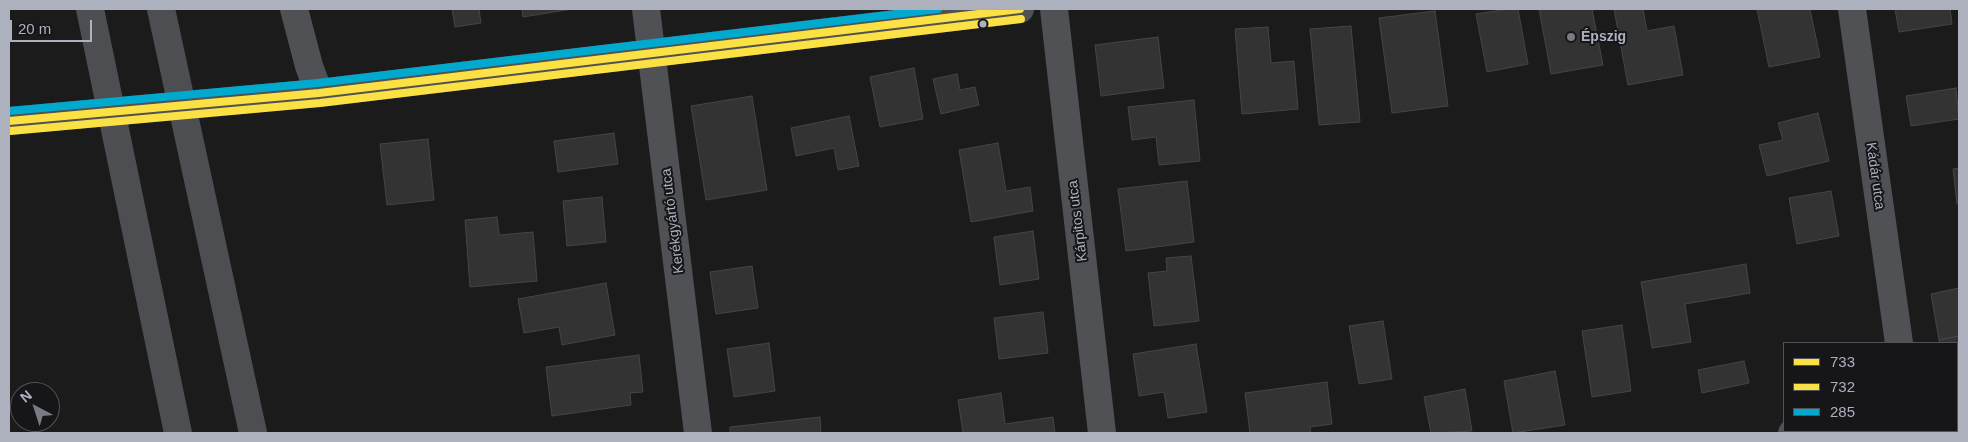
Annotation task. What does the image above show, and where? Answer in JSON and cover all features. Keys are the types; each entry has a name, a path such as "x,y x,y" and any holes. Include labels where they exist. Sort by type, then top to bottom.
{"highway":[{"path":"90,9 178,433"},
{"path":"161,9 253,433"}],"street":[{"path":"294,9 309,66 319,93"},
{"name":"Kerékgyártó utca","path":"646,9 651,53 656,76 698,433"},
{"path":"9,121 319,93 1020,9"},
{"name":"Kárpitos utca","path":"1054,9 1102,433"},
{"name":"Kádár utca","path":"1852,9 1899,342"}],"building":[{"path":"452,9 479,9 481,23 455,27"},
{"path":"522,9 572,9 523,17"},
{"path":"1518,9 1528,64 1487,72 1476,14"},
{"name":"Épszig","path":"1539,9 1592,9 1603,65 1551,74"},
{"path":"1614,9 1643,9 1647,31 1674,26 1683,75 1628,85"},
{"path":"1757,9 1810,9 1820,57 1769,67"},
{"path":"1895,9 1950,9 1952,24 1899,32"},
{"path":"1435,11 1448,106 1392,113 1379,18"},
{"path":"1351,26 1360,122 1319,125 1310,29"},
{"path":"1268,27 1271,63 1294,61 1298,109 1242,114 1235,29"},
{"path":"1158,37 1164,88 1101,96 1095,45"},
{"path":"914,68 923,119 880,127 870,77"},
{"path":"957,74 960,90 975,87 979,105 941,114 933,79"},
{"path":"1956,88 1959,119 1911,126 1906,96"},
{"path":"752,96 767,190 706,200 691,106"},
{"path":"1194,100 1200,161 1159,165 1156,137 1132,140 1128,107"},
{"path":"1818,113 1829,161 1767,176 1759,145 1783,140 1778,123"},
{"path":"849,116 859,166 838,170 834,148 796,156 791,128"},
{"path":"614,133 618,164 558,172 554,141"},
{"path":"428,139 434,200 387,205 380,144"},
{"path":"998,143 1006,191 1030,187 1033,211 971,222 959,150"},
{"path":"1959,168 1959,204 1957,204 1953,169"},
{"path":"1187,181 1194,242 1126,251 1118,189"},
{"path":"1831,191 1839,236 1797,244 1789,198"},
{"path":"602,197 606,242 567,246 563,201"},
{"path":"497,217 499,235 533,232 537,281 470,287 465,220"},
{"path":"1033,231 1039,279 1000,285 994,237"},
{"path":"1191,256 1199,321 1154,326 1148,273 1167,271 1166,258"},
{"path":"1746,264 1750,293 1685,304 1691,342 1652,348 1641,282"},
{"path":"752,266 758,308 716,314 710,272"},
{"path":"606,283 615,335 562,345 559,327 524,333 518,299"},
{"path":"1959,288 1959,336 1939,340 1931,294"},
{"path":"1043,312 1048,353 999,359 994,318"},
{"path":"1383,321 1392,379 1359,384 1349,326"},
{"path":"1622,325 1631,391 1592,397 1582,331"},
{"path":"1959,336 1958,386 1958,342 1940,342 1939,340"},
{"path":"769,343 775,391 734,397 727,349"},
{"path":"1196,344 1207,412 1168,418 1164,392 1139,396 1133,354"},
{"path":"639,355 643,392 630,393 631,405 552,416 546,367"},
{"path":"1744,361 1749,383 1702,393 1698,370"},
{"path":"1555,371 1565,425 1513,433 1504,381"},
{"path":"1327,382 1332,424 1310,427 1311,433 1250,433 1245,393"},
{"path":"1465,389 1472,431 1431,433 1424,397"},
{"path":"1001,393 1005,424 1053,417 1055,433 963,433 958,400"},
{"path":"820,417 821,433 730,433 730,427"}],"transit line":[{"name":"285","path":"9,111 318,83 938,9"},
{"name":"733","path":"9,121 319,93 1020,9"},
{"name":"732","path":"10,131 320,103 1021,19"}],"place":[{"name":"Épszig","path":"1571,37"}]}
